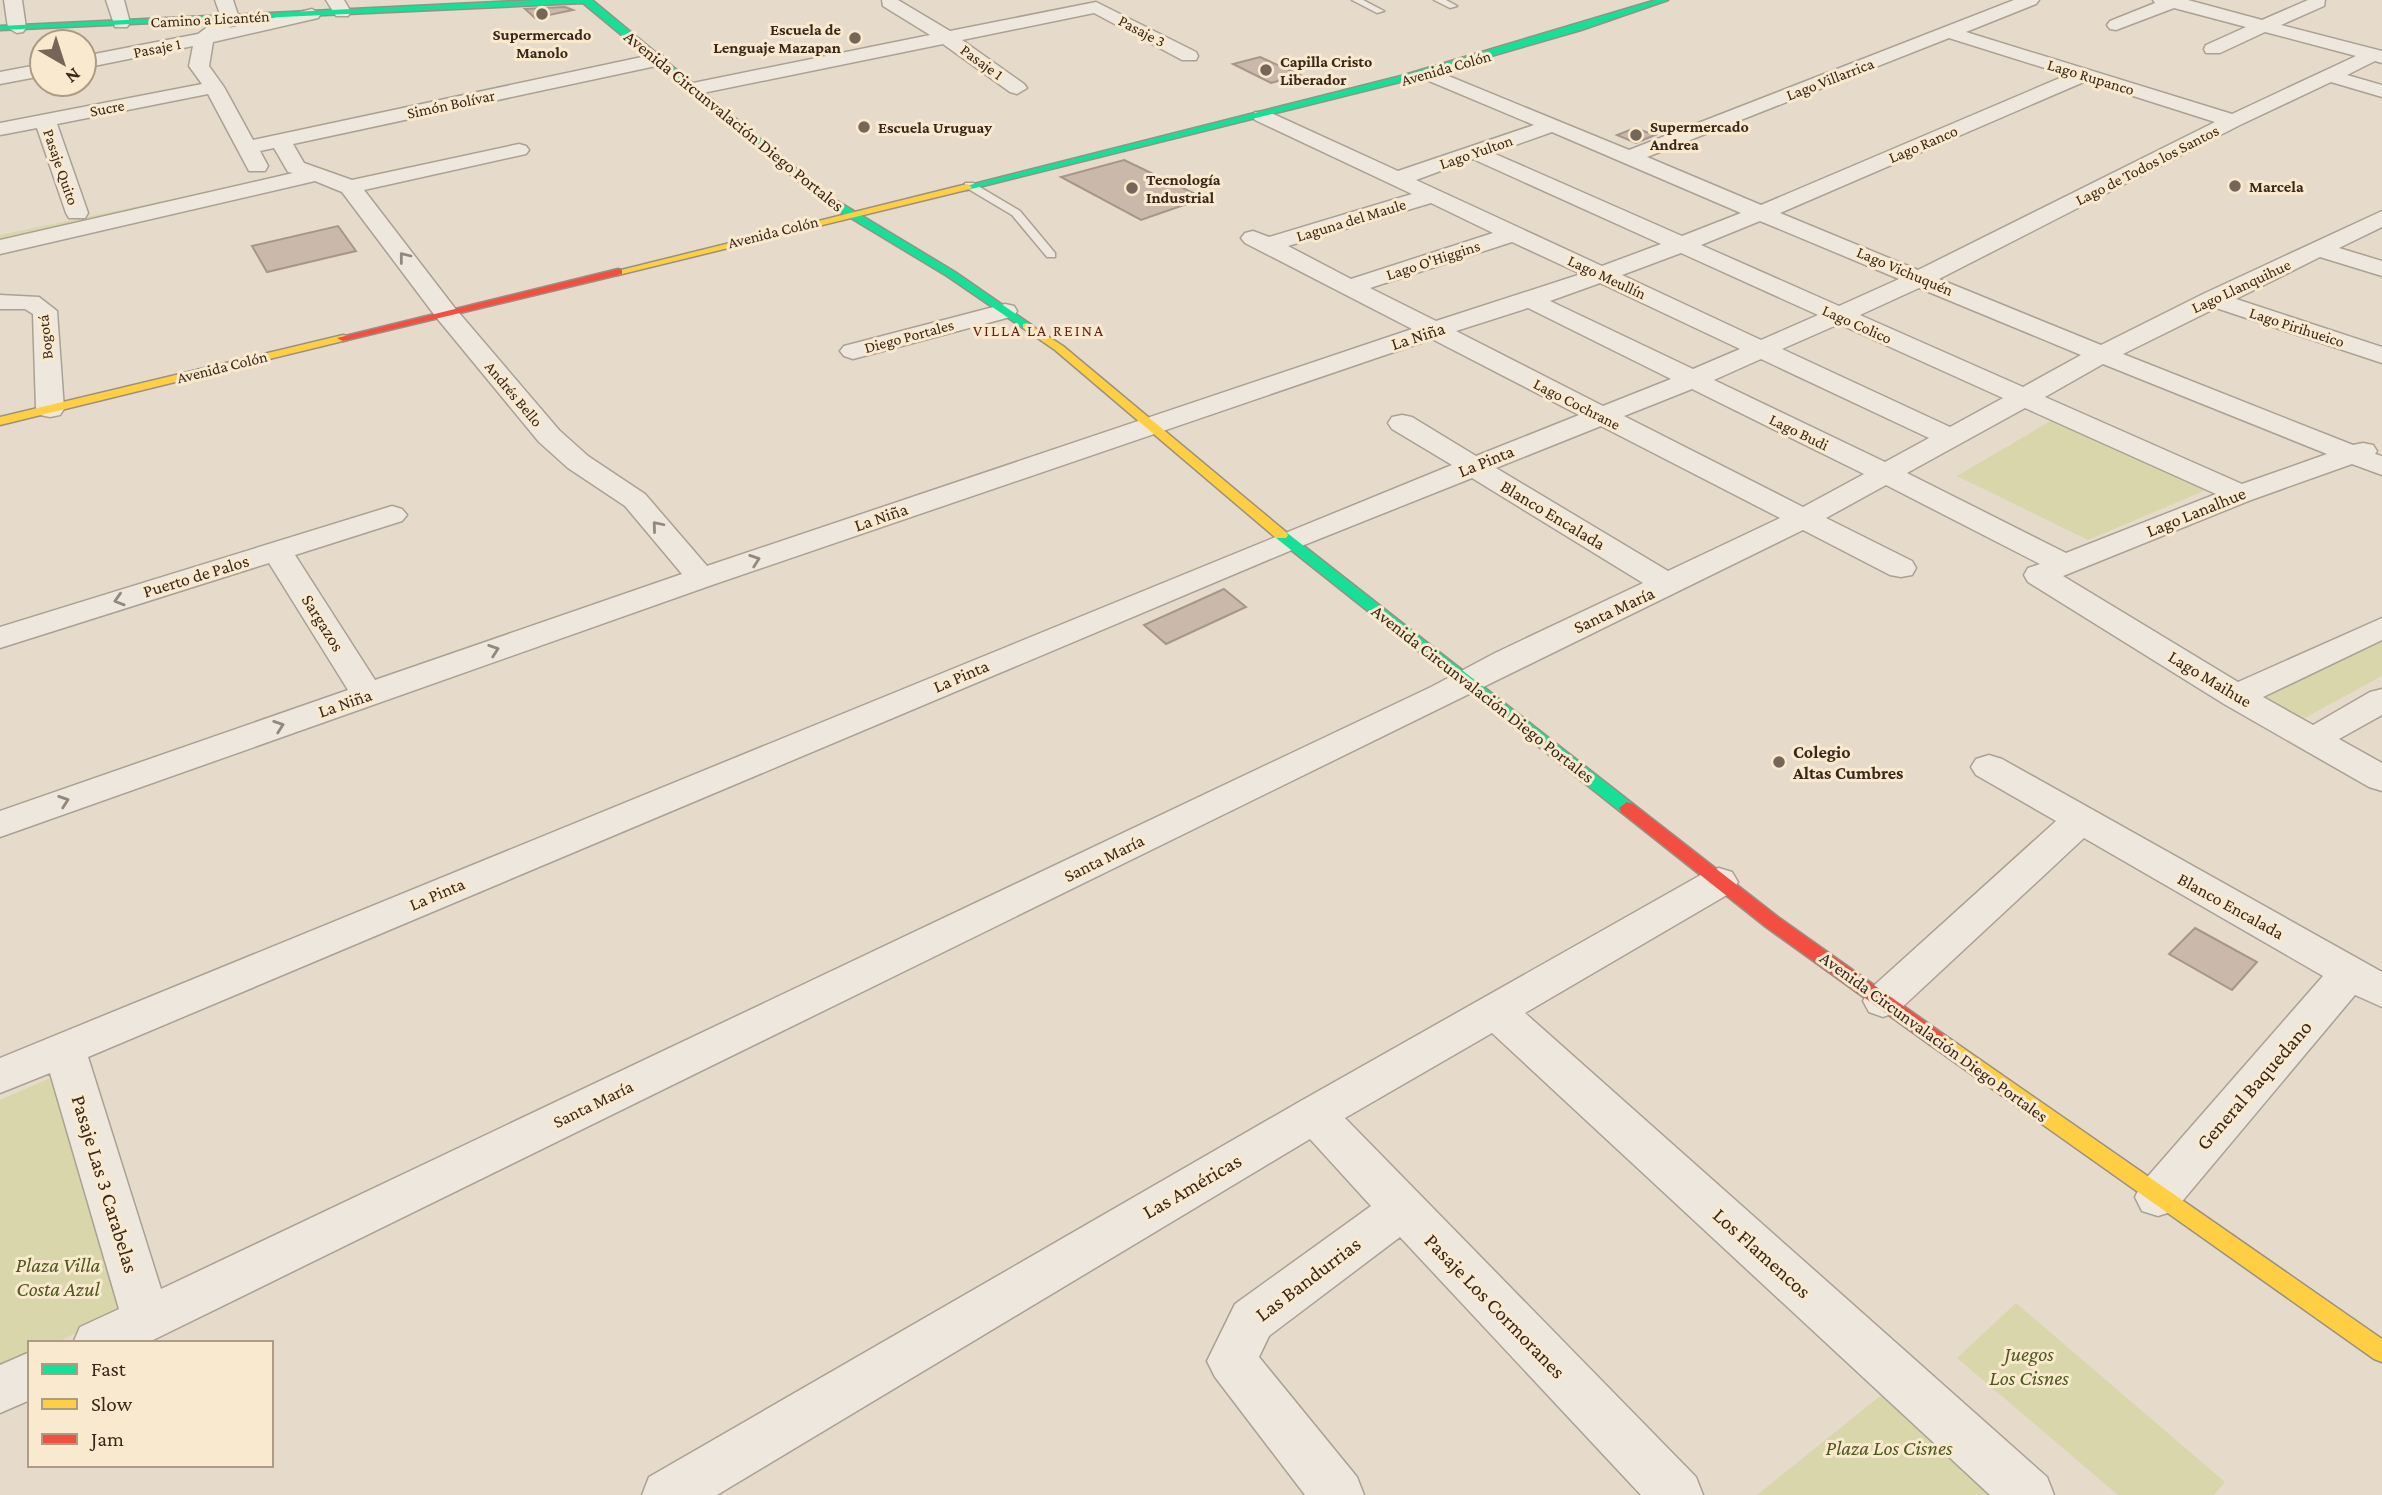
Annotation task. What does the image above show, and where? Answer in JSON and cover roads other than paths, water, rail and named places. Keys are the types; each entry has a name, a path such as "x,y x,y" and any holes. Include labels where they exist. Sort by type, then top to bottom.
{"street":[{"path":"9,28 13,0"},
{"path":"115,0 121,23"},
{"name":"Camino a Licantén","path":"9,28 121,23 227,9 312,14 338,6 586,0"},
{"name":"Avenida Circunvalación Diego Portales","path":"586,0 605,8 656,60 825,198 1059,348 1288,541 1719,882 2158,1197 2382,1352"},
{"name":"Avenida Colón","path":"0,421 1429,74 1664,0"},
{"name":"Lago Villarrica","path":"1629,157 2022,1"},
{"path":"2116,25 2171,1 2377,56"},
{"name":"Pasaje 1","path":"889,2 946,37 1017,88"},
{"path":"2213,49 2318,2"},
{"name":"Pasaje 3","path":"946,37 1096,6 1189,56"},
{"path":"227,9 204,38 199,66 214,87 262,174"},
{"name":"Pasaje 1","path":"98,59 275,24 312,14"},
{"name":"Lago Rupanco","path":"1948,32 2233,121"},
{"path":"693,89 946,37"},
{"name":"Lago de Todos los Santos","path":"1922,278 2233,121 2377,56"},
{"name":"Simón Bolívar","path":"247,148 656,60"},
{"path":"0,78 28,73"},
{"name":"Lago Vichuquén","path":"1429,74 2101,355 2382,466"},
{"name":"Lago Ranco","path":"1762,213 2084,75"},
{"path":"2330,76 2382,90"},
{"name":"Sucre","path":"0,129 214,87"},
{"name":"Lago Meullín","path":"1262,116 1951,438"},
{"name":"Pasaje Quito","path":"45,120 77,213"},
{"name":"Lago Yulton","path":"1399,178 1553,125"},
{"path":"0,229 296,167 280,140"},
{"path":"349,187 519,150"},
{"name":"Lago Colico","path":"1474,152 2241,494"},
{"name":"Andrés Bello","path":"296,167 349,187 445,312 549,436 578,462 635,500 701,578"},
{"path":"0,247 318,174"},
{"name":"Laguna del Maule","path":"1261,241 1434,195"},
{"name":"La Niña","path":"0,824 701,578 1434,330 1532,301 1762,213"},
{"name":"Lago Llanquihue","path":"2101,355 2382,218"},
{"name":"Lago O'Higgins","path":"1350,287 1515,233"},
{"name":"Lago Cochrane","path":"1261,241 1901,568"},
{"path":"2319,249 2382,269"},
{"name":"La Pinta","path":"0,1076 1288,541 1691,380 1922,278"},
{"name":"Lago Pirihueico","path":"2212,299 2382,355"},
{"name":"Lago Budi","path":"1532,301 1888,474 2052,570"},
{"name":"Bogotá","path":"0,302 30,302 45,311 50,409"},
{"name":"Diego Portales","path":"853,351 1005,311"},
{"name":"Santa María","path":"101,1341 1804,518 2101,355"},
{"name":"Blanco Encalada","path":"1402,423 1667,584"},
{"name":"Lago Lanalhue","path":"2052,570 2241,494 2382,443"},
{"name":"Puerto de Palos","path":"0,638 392,514"},
{"name":"Sargazos","path":"278,551 368,695"},
{"name":"Lago Maihue","path":"2052,570 2236,696 2382,779"},
{"path":"2236,696 2382,628"},
{"path":"2312,740 2382,700"},
{"name":"Blanco Encalada","path":"1989,766 2079,821 2366,982"},
{"path":"1883,1001 2079,821"},
{"name":"Las Américas","path":"668,1495 1314,1115 1719,882"},
{"name":"General Baquedano","path":"2158,1197 2366,982"},
{"name":"Los Flamencos","path":"1495,1011 2028,1495"},
{"name":"Pasaje Las 3 Carabelas","path":"64,1049 146,1319"},
{"name":"Pasaje Los Cormoranes","path":"1314,1115 1677,1495"},
{"name":"Las Bandurrias","path":"1338,1495 1232,1361 1252,1320 1402,1209"},
{"path":"0,1390 28,1377"}],"lane":[{"path":"1356,0 1380,10"},
{"path":"1438,0 1453,6"},
{"path":"969,186 1016,213 1051,255"}],"place":[{"name":"Supermercado Manolo","path":"542,14"},
{"name":"Escuela de Lenguaje Mazapan","path":"855,38"},
{"name":"Capilla Cristo Liberador","path":"1266,70"},
{"name":"Escuela Uruguay","path":"864,127"},
{"name":"Supermercado Andrea","path":"1636,135"},
{"name":"Marcela","path":"2235,186"},
{"name":"Tecnología Industrial","path":"1132,188"},
{"name":"Colegio Altas Cumbres","path":"1779,762"}],"district":[{"name":"VILLA LA REINA","path":"1039,330"}],"park label":[{"name":"Plaza Villa Costa Azul","path":"58,1277"},
{"name":"Juegos Los Cisnes","path":"2029,1366"},
{"name":"Plaza Los Cisnes","path":"1889,1448"}]}
